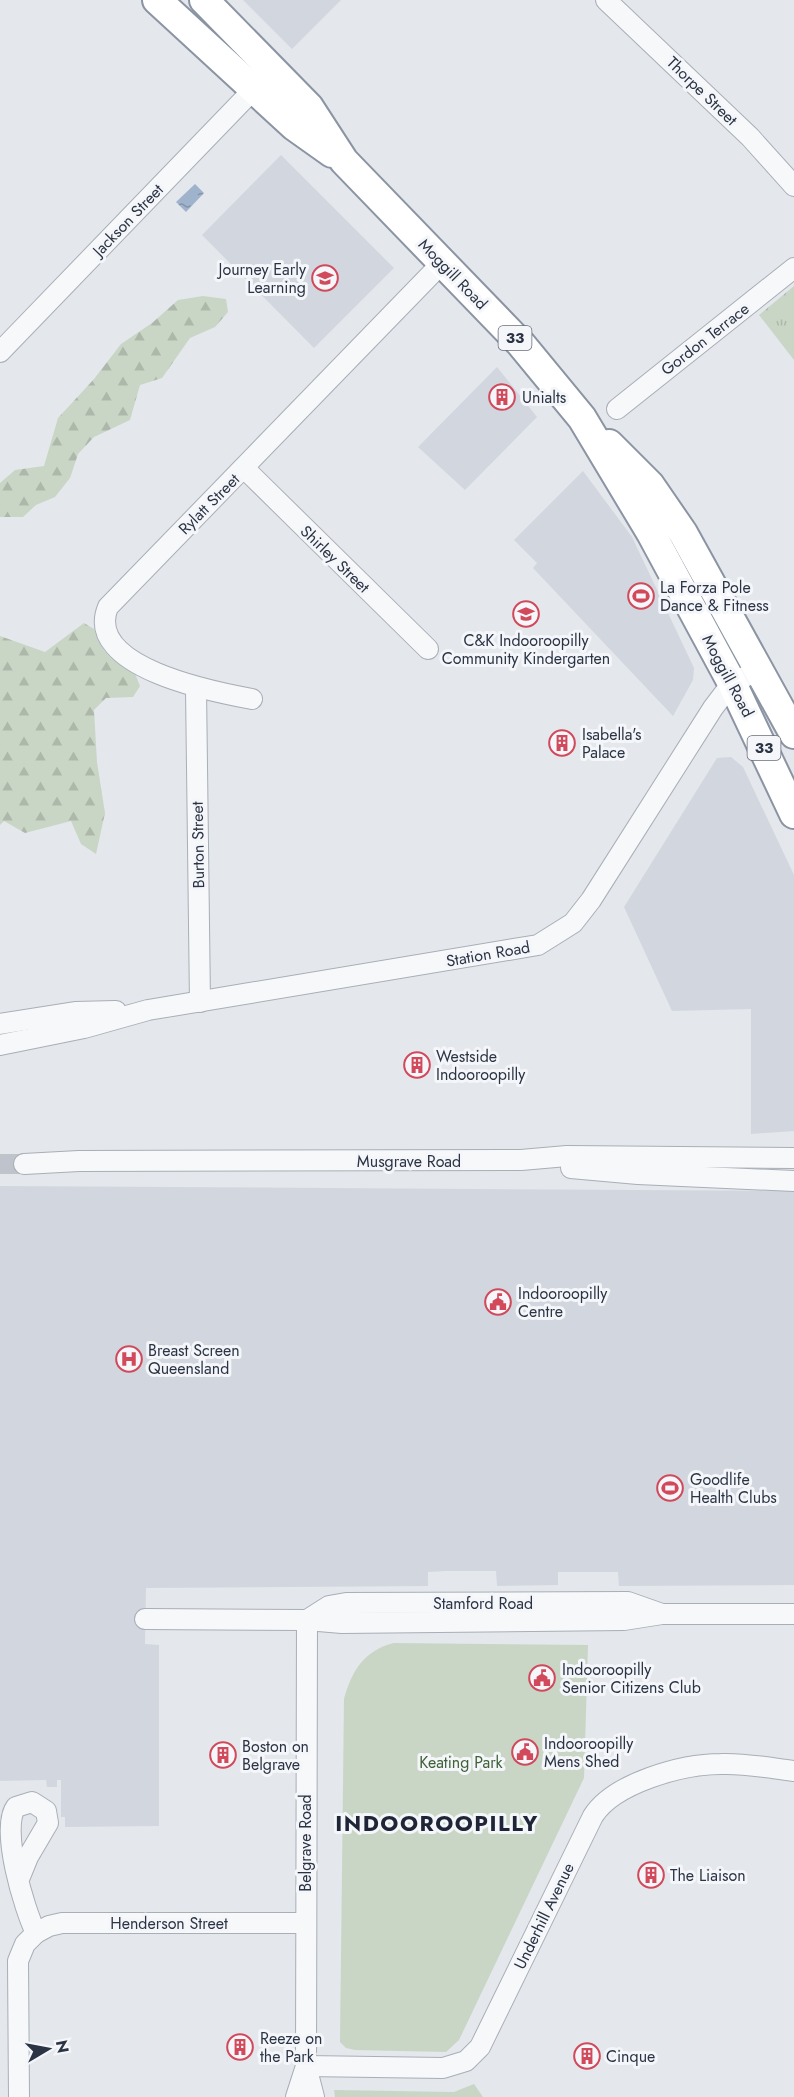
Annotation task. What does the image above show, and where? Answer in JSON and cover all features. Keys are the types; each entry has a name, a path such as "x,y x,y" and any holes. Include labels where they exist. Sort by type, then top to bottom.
{"highway":[{"name":"Moggill Road","path":"157,0 294,126 344,161"},
{"name":"Moggill Road","path":"204,0 309,107 344,161 521,344 582,418 654,490 682,532 794,734"},
{"name":"Moggill Road","path":"582,418 651,533 732,683 794,814"}],"street":[{"name":"Thorpe Street","path":"606,0 750,137 794,186"},
{"name":"Jackson Street","path":"0,352 255,88"},
{"name":"Rylatt Street","path":"252,699 196,688 135,662 119,651 106,630 105,615 112,601 442,263"},
{"name":"Gordon Terrace","path":"617,409 794,268"},
{"name":"Shirley Street","path":"244,468 428,649"},
{"path":"732,683 759,670"},
{"name":"Station Road","path":"0,1045 84,1028 148,1010 516,951 553,938 573,922 591,900 708,716 732,683"},
{"name":"Burton Street","path":"196,688 200,1002"},
{"name":"Station Road","path":"0,1024 75,1012 148,1010"},
{"name":"Musgrave Road","path":"24,1164 79,1161 521,1160 567,1156 794,1158"},
{"path":"521,1160 638,1174 794,1180"},
{"name":"Stamford Road","path":"145,1619 307,1620 329,1606 355,1603 628,1602 662,1614 794,1614"},
{"name":"Belgrave Road","path":"307,1620 306,2067 314,2097"},
{"name":"Underhill Avenue","path":"306,2067 439,2068 466,2061 483,2041 592,1816 605,1801 631,1785 704,1766 732,1764 794,1771"},
{"path":"19,1879 23,1906 36,1933 25,1944 18,1962 19,2097"},
{"name":"Henderson Street","path":"36,1933 49,1926 62,1923 305,1923"},
{"name":"Belgrave Road","path":"296,2097 306,2067"}],"shaded area":[{"path":"243,0 341,0 292,49"},
{"path":"281,155 394,268 314,348 202,235"},
{"path":"497,367 537,417 465,490 418,447"},
{"path":"583,471 632,537 694,668 693,680 673,716 533,568 537,563 514,540"},
{"path":"731,757 743,767 794,875 794,1131 751,1134 751,1009 672,1011 624,907 717,758"},
{"path":"0,1186 794,1191 794,1585 619,1586 618,1572 558,1572 558,1585 497,1586 496,1571 446,1571 428,1572 428,1586 146,1588 145,1644 159,1645 159,1826 65,1827 65,1817 61,1817 61,1780 57,1780 57,1787 47,1787 46,1780 0,1781"}],"green space":[{"path":"794,286 794,360 759,315"},
{"path":"203,296 226,299 228,312 215,327 190,338 162,378 140,385 130,420 94,437 78,454 70,478 55,497 36,505 23,517 0,517 0,483 15,470 44,466 58,418 94,379 121,344 152,323 178,300"},
{"path":"84,623 94,629 100,644 108,655 119,664 134,671 140,686 133,697 106,698 94,710 97,762 105,813 96,854 81,844 71,821 25,833 4,821 0,825 0,636 45,652"},
{"name":"Keating Park","path":"394,1643 588,1645 584,1778 459,2040 446,2052 355,2050 346,2048 340,2042 344,1699 360,1664 375,1651"},
{"path":"474,2084 483,2097 335,2097 334,2090 454,2092"}],"water":[{"path":"195,184 204,193 186,212 176,202"}],"tunnel":[{"path":"0,1164 24,1164"}],"place":[{"name":"Journey Early Learning","path":"325,278"},
{"name":"Unialts","path":"502,397"},
{"name":"La Forza Pole Dance & Fitness","path":"641,596"},
{"name":"C&K Indooroopilly Community Kindergarten","path":"526,614"},
{"name":"Isabella's Palace","path":"562,743"},
{"name":"Westside Indooroopilly","path":"417,1065"},
{"name":"Indooroopilly Centre","path":"498,1302"},
{"name":"Breast Screen Queensland","path":"129,1359"},
{"name":"Goodlife Health Clubs","path":"670,1488"},
{"name":"Indooroopilly Senior Citizens Club","path":"542,1678"},
{"name":"Indooroopilly Mens Shed","path":"525,1752"},
{"name":"Boston on Belgrave","path":"223,1755"},
{"name":"The Liaison","path":"651,1875"},
{"name":"Reeze on the Park","path":"240,2047"},
{"name":"Cinque","path":"587,2056"}],"district":[{"name":"INDOOROOPILLY","path":"437,1823"}]}
